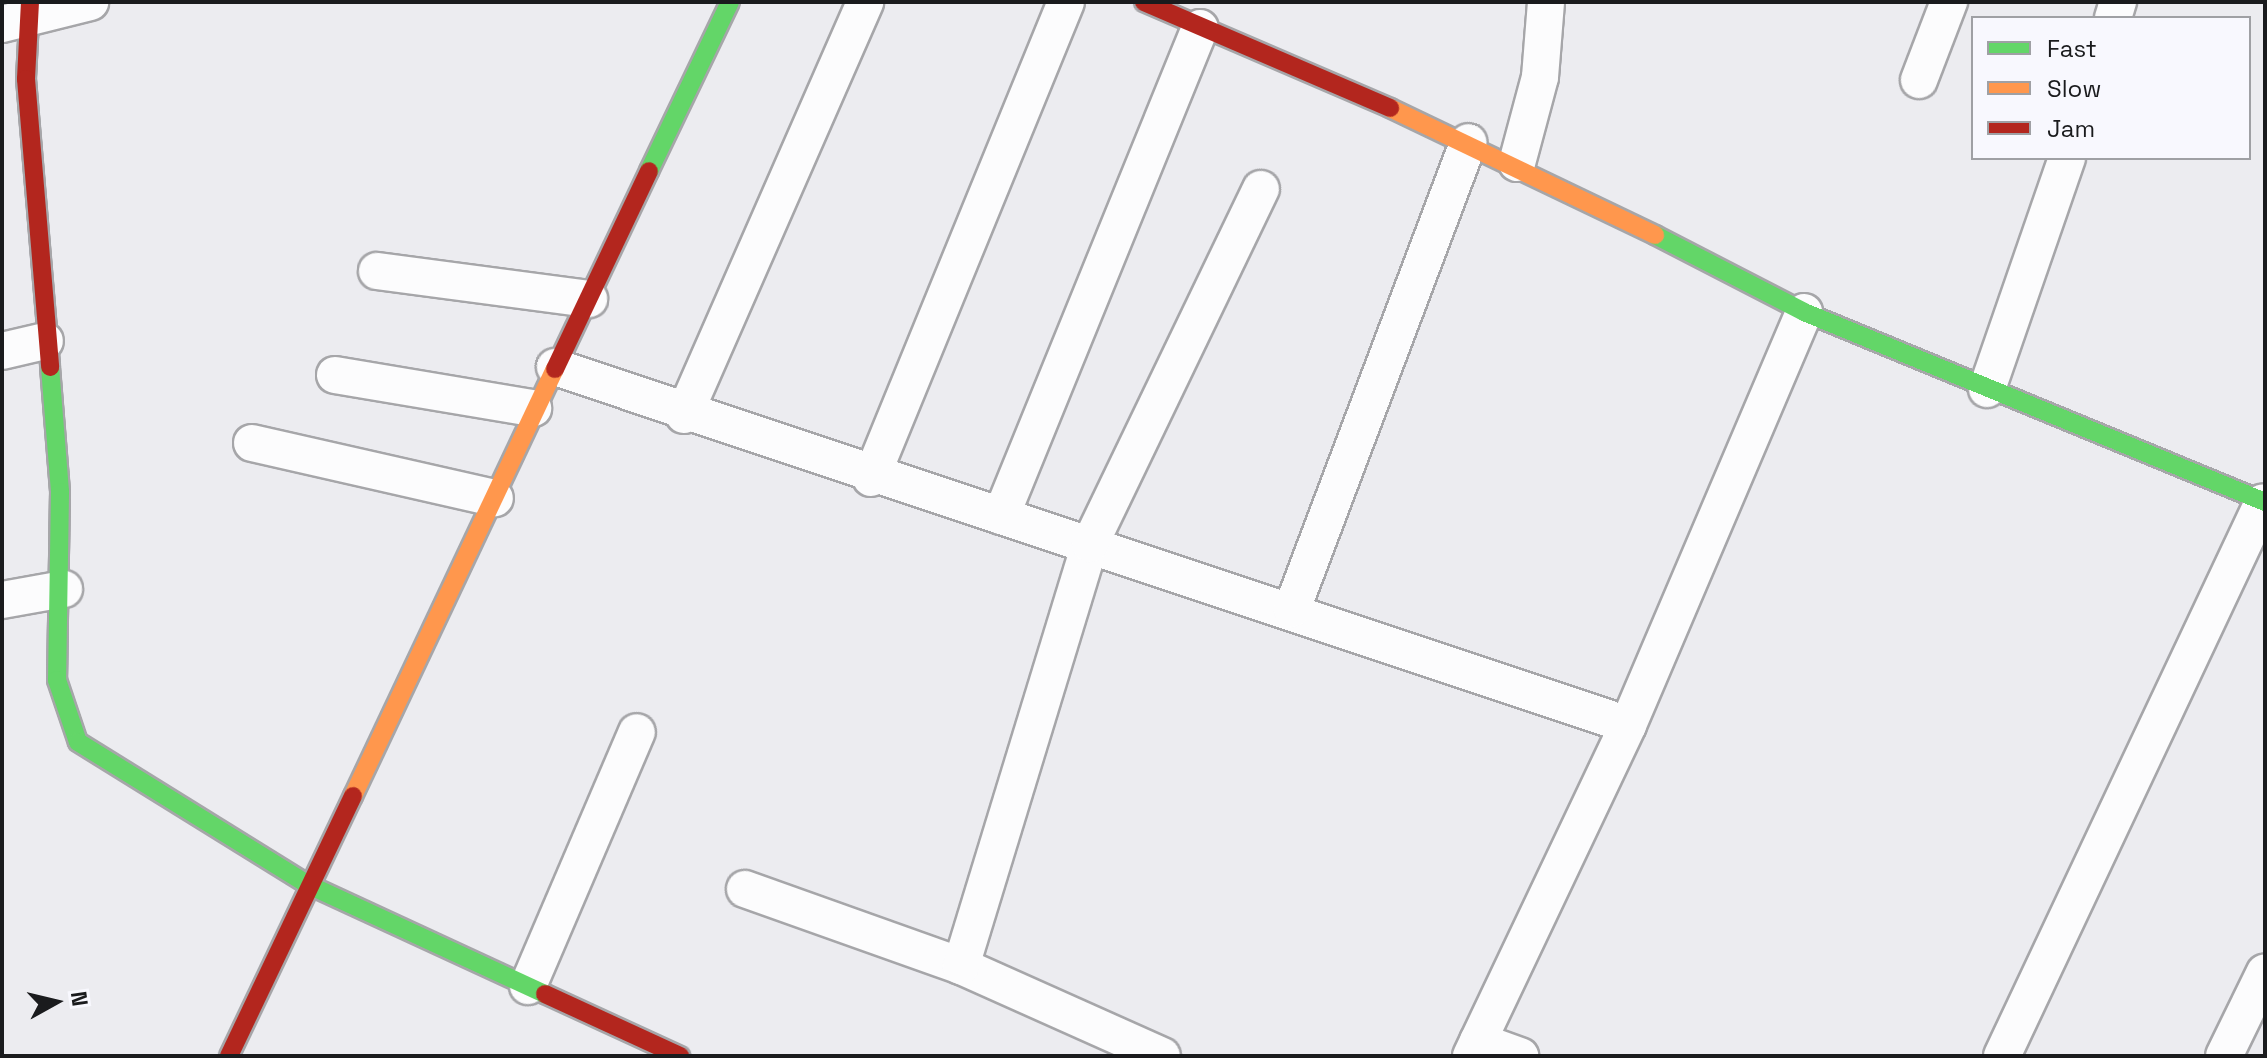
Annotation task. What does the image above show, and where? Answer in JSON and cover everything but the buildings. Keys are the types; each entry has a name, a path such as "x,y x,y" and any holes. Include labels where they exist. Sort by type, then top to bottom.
{"street":[{"path":"90,2 22,14 64,589 57,680 78,742 309,885 680,1056"},
{"path":"229,1056 495,498 533,408 589,299 730,2"},
{"path":"684,415 865,2"},
{"path":"871,478 1066,2"},
{"path":"1144,2 1517,163 1804,312 2264,502 2002,1056"},
{"path":"1517,163 1540,77 1546,2"},
{"path":"1919,80 1949,2"},
{"path":"1001,516 1200,28"},
{"path":"1292,609 1468,142"},
{"path":"1987,389 2066,160"},
{"path":"961,966 1090,544 1261,189"},
{"path":"377,271 589,299"},
{"path":"1520,1056 1474,1048 1628,725 1804,312"},
{"path":"2,351 45,341"},
{"path":"555,367 684,415 871,478 1292,609 1628,725"},
{"path":"335,375 533,408"},
{"path":"252,443 495,498"},
{"path":"2,600 64,589"},
{"path":"528,986 637,732"},
{"path":"745,889 961,966 1162,1056"},
{"path":"2224,1056 2265,972"}],"traffic: fast":[{"path":"649,171 730,2"},
{"path":"1655,235 1804,312 2265,502"},
{"path":"50,367 60,492 57,680 78,742 309,885 545,994"}],"traffic: slow":[{"path":"1390,108 1655,235"},
{"path":"353,796 555,369"}],"traffic: jam":[{"path":"30,2 26,79 50,367"},
{"path":"1144,2 1390,108"},
{"path":"555,369 649,171"},
{"path":"229,1056 353,796"},
{"path":"545,994 680,1056"}]}
